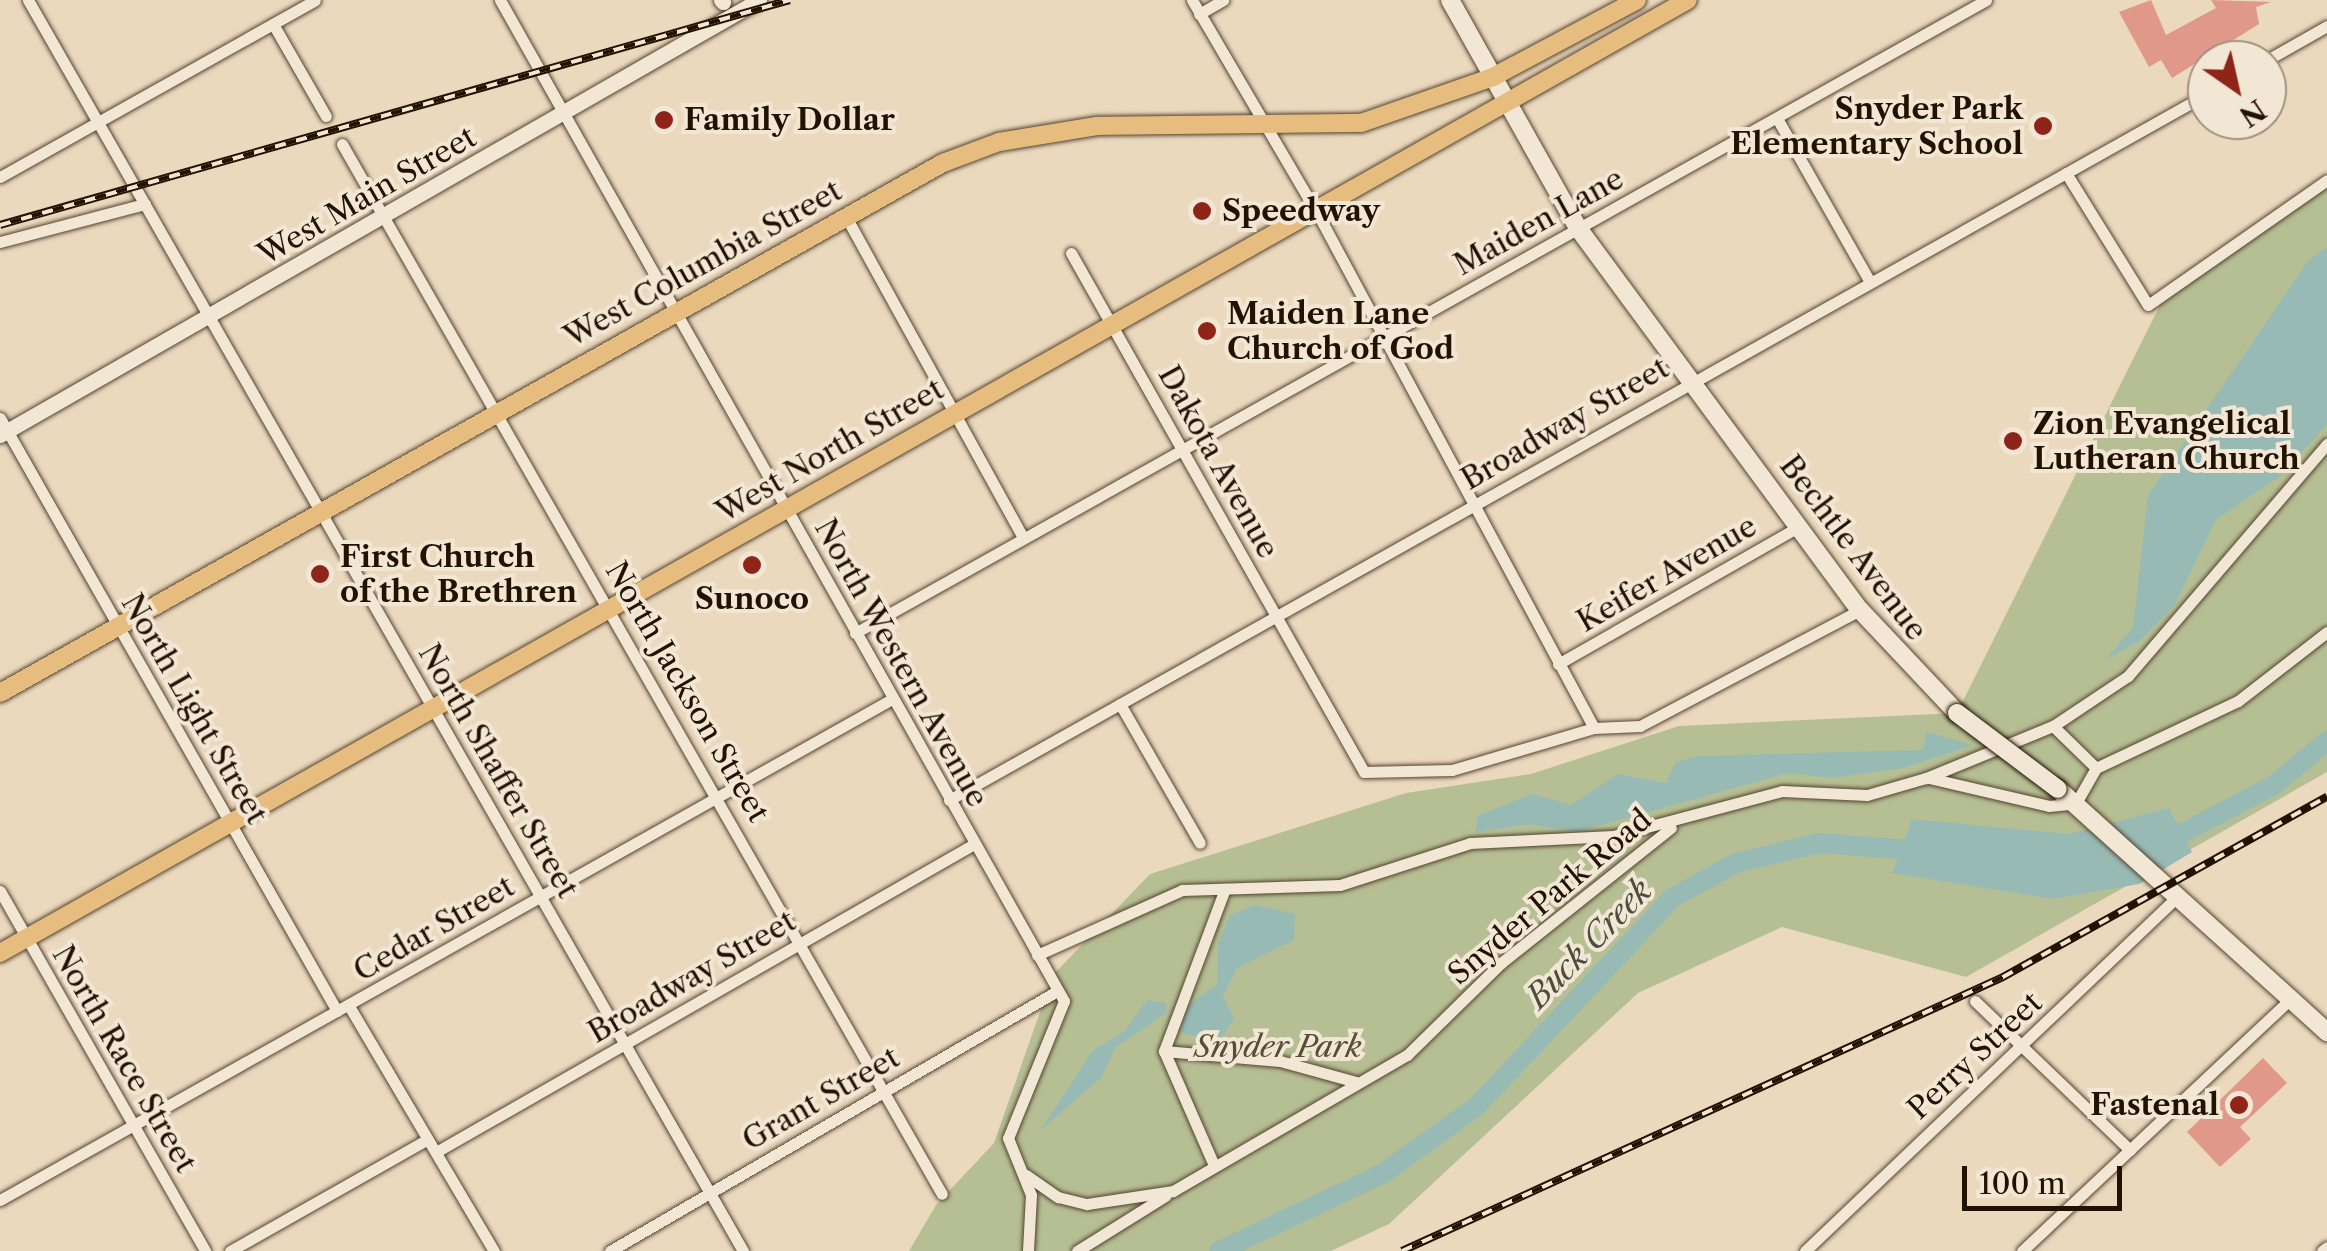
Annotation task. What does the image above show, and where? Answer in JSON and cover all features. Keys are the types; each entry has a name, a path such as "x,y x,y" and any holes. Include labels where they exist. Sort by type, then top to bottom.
{"main road":[{"name":"Bechtle Avenue","path":"1450,0 1578,228 1860,610 1957,713 2092,816 2327,1032"},
{"path":"1493,77 1637,0"},
{"name":"West North Street","path":"0,952 1308,210 1688,0"},
{"name":"West Columbia Street","path":"0,693 943,162 1046,132 1361,123 1493,77"}],"street":[{"name":"North Shaffer Street","path":"28,0 743,1251"},
{"path":"0,177 315,0"},
{"name":"North Western Avenue","path":"500,0 1057,990"},
{"name":"West Main Street","path":"2,428 209,317 759,0"},
{"path":"1192,0 1308,210 1386,340 1471,506 1594,728"},
{"path":"1200,14 1224,0"},
{"name":"Maiden Lane","path":"855,633 1023,538 1186,453 1578,228 1778,120 1969,4 1986,0"},
{"path":"273,24 326,116"},
{"path":"2287,49 2327,26"},
{"name":"Broadway Street","path":"949,800 2187,105"},
{"path":"1778,120 1870,282"},
{"name":"North Jackson Street","path":"342,144 387,216 942,1194"},
{"path":"2066,173 2148,305 2327,180"},
{"path":"0,242 102,212 145,204"},
{"path":"845,215 1023,538"},
{"name":"Dakota Avenue","path":"1071,253 1186,453 1353,760 1377,776 1452,770 1594,728 1626,730 1657,719 1860,610"},
{"name":"North Light Street","path":"2,428 230,822 494,1251"},
{"name":"Snyder Park Road","path":"1037,955 1159,895 1340,885 1470,843 1576,840 1679,823 1782,792 1867,795 1926,778 2053,726 2144,660 2327,444"},
{"name":"Keifer Avenue","path":"1558,664 1800,526"},
{"path":"1926,778 2049,806 2076,803 2096,768 2238,701 2327,632"},
{"name":"Cedar Street","path":"0,1200 892,699"},
{"path":"1120,704 1200,843"},
{"path":"2053,726 2096,768"},
{"name":"Snyder Park Road","path":"1077,1251 1213,1164 1406,1055 1501,964 1679,823"},
{"name":"Broadway Street","path":"436,1152 974,844"},
{"path":"1213,1164 1164,1052 1225,889"},
{"name":"North Race Street","path":"0,891 204,1251"},
{"name":"Perry Street","path":"1805,1251 2179,895"},
{"path":"1028,1251 1025,1175 1008,1138 1062,1016 1057,990"},
{"name":"Grant Street","path":"610,1251 1057,990"},
{"path":"2022,1251 2291,998"},
{"path":"1975,1001 2130,1150"},
{"path":"1164,1052 1280,1061 1360,1083"},
{"path":"230,1251 428,1139"},
{"name":"Snyder Park Road","path":"1025,1175 1058,1197 1088,1204 1172,1191"}],"green space":[{"name":"Snyder Park","path":"2327,181 2327,772 1966,977 1782,927 1638,993 1389,1224 1331,1251 909,1251 936,1205 994,1143 1053,975 1150,874 1406,793 1531,774 1679,726 1957,713 2164,297"}],"water":[{"path":"2327,247 2327,425 2280,476 2216,520 2175,604 2140,641 2106,659 2133,627 2148,495 2308,261"},
{"path":"1926,732 1973,745 1904,768 1832,778 1788,773 1577,832 1530,824 1476,832 1477,816 1532,794 1571,805 1618,774 1666,783 1676,762 1697,756 1923,750"},
{"path":"2169,808 2192,852 2139,884 2053,899 1892,873 1912,819 2069,834"},
{"path":"1256,905 1295,914 1294,940 1237,968 1223,996 1234,1018 1225,1033 1213,1042 1181,1032 1186,1007 1217,984 1218,943 1230,915"},
{"path":"1147,1000 1166,1003 1166,1013 1115,1048 1102,1077 1040,1131 1093,1050 1125,1031"}],"building":[{"path":"2151,0 2166,35 2216,8 2211,0 2271,2 2256,7 2259,24 2233,40 2187,40 2187,69 2172,78 2161,60 2149,67 2119,12"},
{"name":"Fastenal","path":"2263,1058 2287,1083 2240,1127 2251,1139 2220,1167 2187,1132"}],"waterway":[{"name":"Buck Creek","path":"2162,844 2274,785 2327,741"},
{"name":"Buck Creek","path":"1219,1251 1382,1174 1476,1107 1672,898 1736,863 1819,843 1926,851"}],"railway":[{"path":"0,225 790,0"},
{"path":"1402,1251 2003,977 2327,797"}],"place":[{"name":"Family Dollar","path":"664,120"},
{"name":"Snyder Park Elementary School","path":"2043,126"},
{"name":"Speedway","path":"1202,211"},
{"name":"Maiden Lane Church of God","path":"1207,331"},
{"name":"Zion Evangelical Lutheran Church","path":"2013,441"},
{"name":"Sunoco","path":"752,565"},
{"name":"First Church of the Brethren","path":"320,574"},
{"name":"Fastenal","path":"2239,1105"}]}
